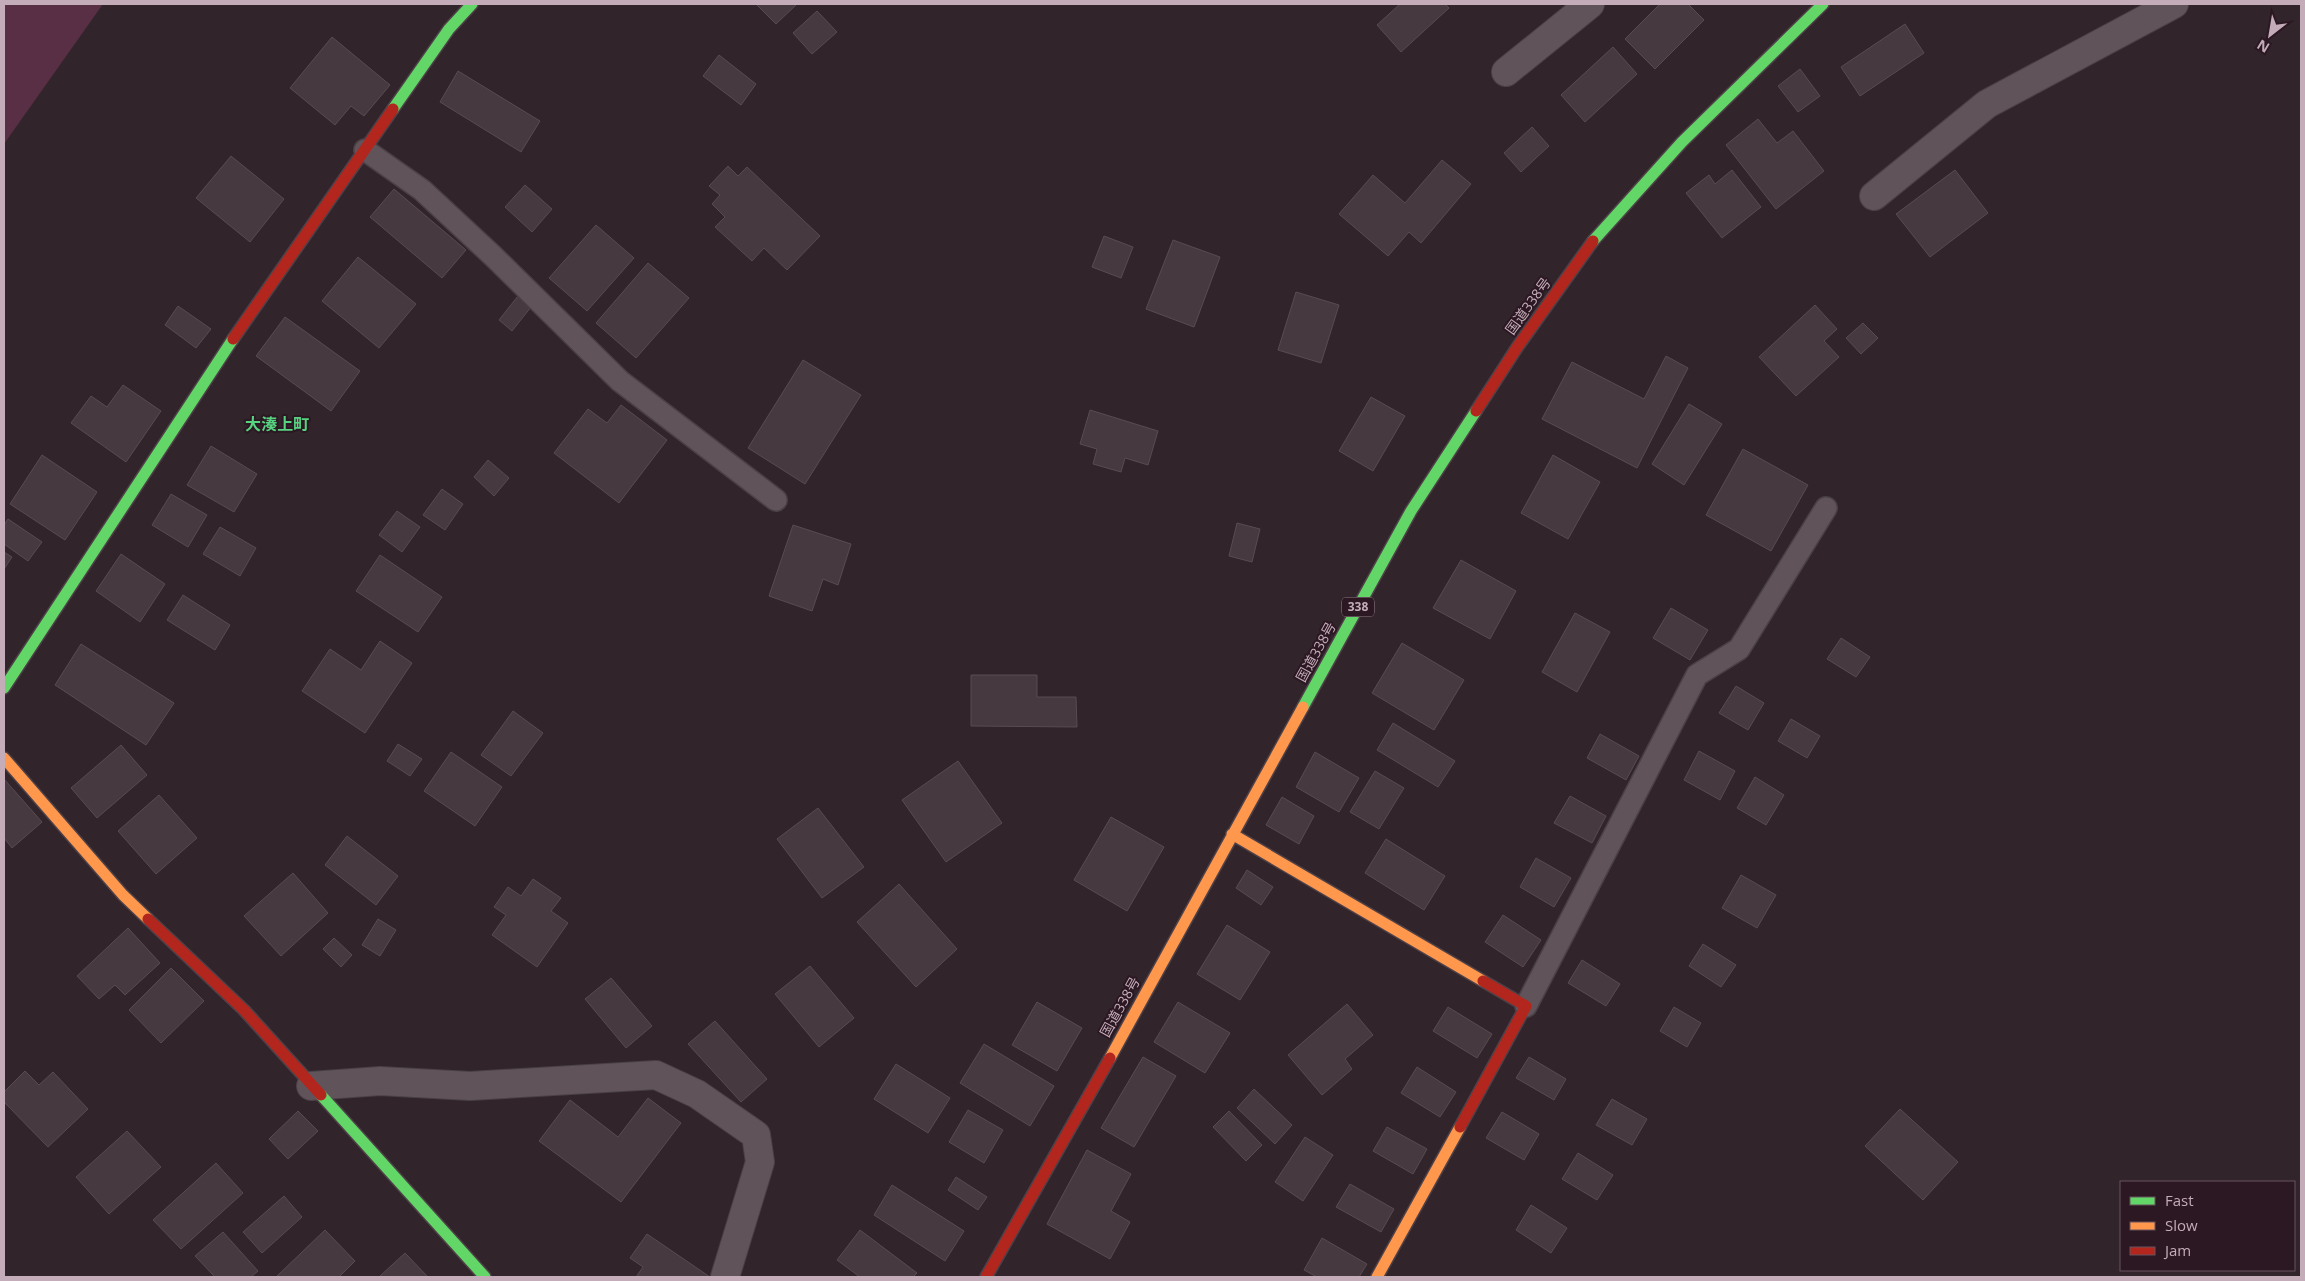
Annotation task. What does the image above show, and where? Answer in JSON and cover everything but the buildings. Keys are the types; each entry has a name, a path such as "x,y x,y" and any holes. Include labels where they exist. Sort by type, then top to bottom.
{"main road":[{"path":"4,688 205,378 449,30 472,4"},
{"name":"国道338号","path":"986,1277 1080,1113 1411,511 1518,346 1590,245 1682,142 1824,4"},
{"path":"4,758 123,895 244,1010 485,1277"},
{"path":"1232,834 1526,1006 1378,1277"}],"street":[{"path":"1506,72 1590,4"},
{"path":"1874,196 1987,104 2174,4"},
{"path":"311,1086 380,1081 470,1086 656,1075 697,1094 756,1134 760,1162 725,1277"}],"lane":[{"path":"365,150 422,190 493,256 620,381 776,500"},
{"path":"1526,1006 1697,675 1739,649 1826,508"}],"shaded area":[{"path":"4,4 103,4 4,144"}],"traffic: fast":[{"path":"393,109 449,29 472,4"},
{"path":"1593,241 1682,142 1823,4"},
{"path":"4,688 233,339"},
{"path":"1303,707 1411,511 1476,411"},
{"path":"321,1095 485,1277"}],"traffic: slow":[{"path":"1110,1058 1303,707"},
{"path":"4,758 123,895 148,919"},
{"path":"1232,834 1483,981"},
{"path":"1377,1277 1460,1127"}],"traffic: jam":[{"path":"233,339 393,109"},
{"path":"1476,411 1518,346 1593,241"},
{"path":"148,919 244,1010 321,1095"},
{"path":"1460,1127 1526,1006 1483,981"},
{"path":"986,1277 1110,1058"}],"district":[{"name":"大湊上町","path":"277,424"}]}
